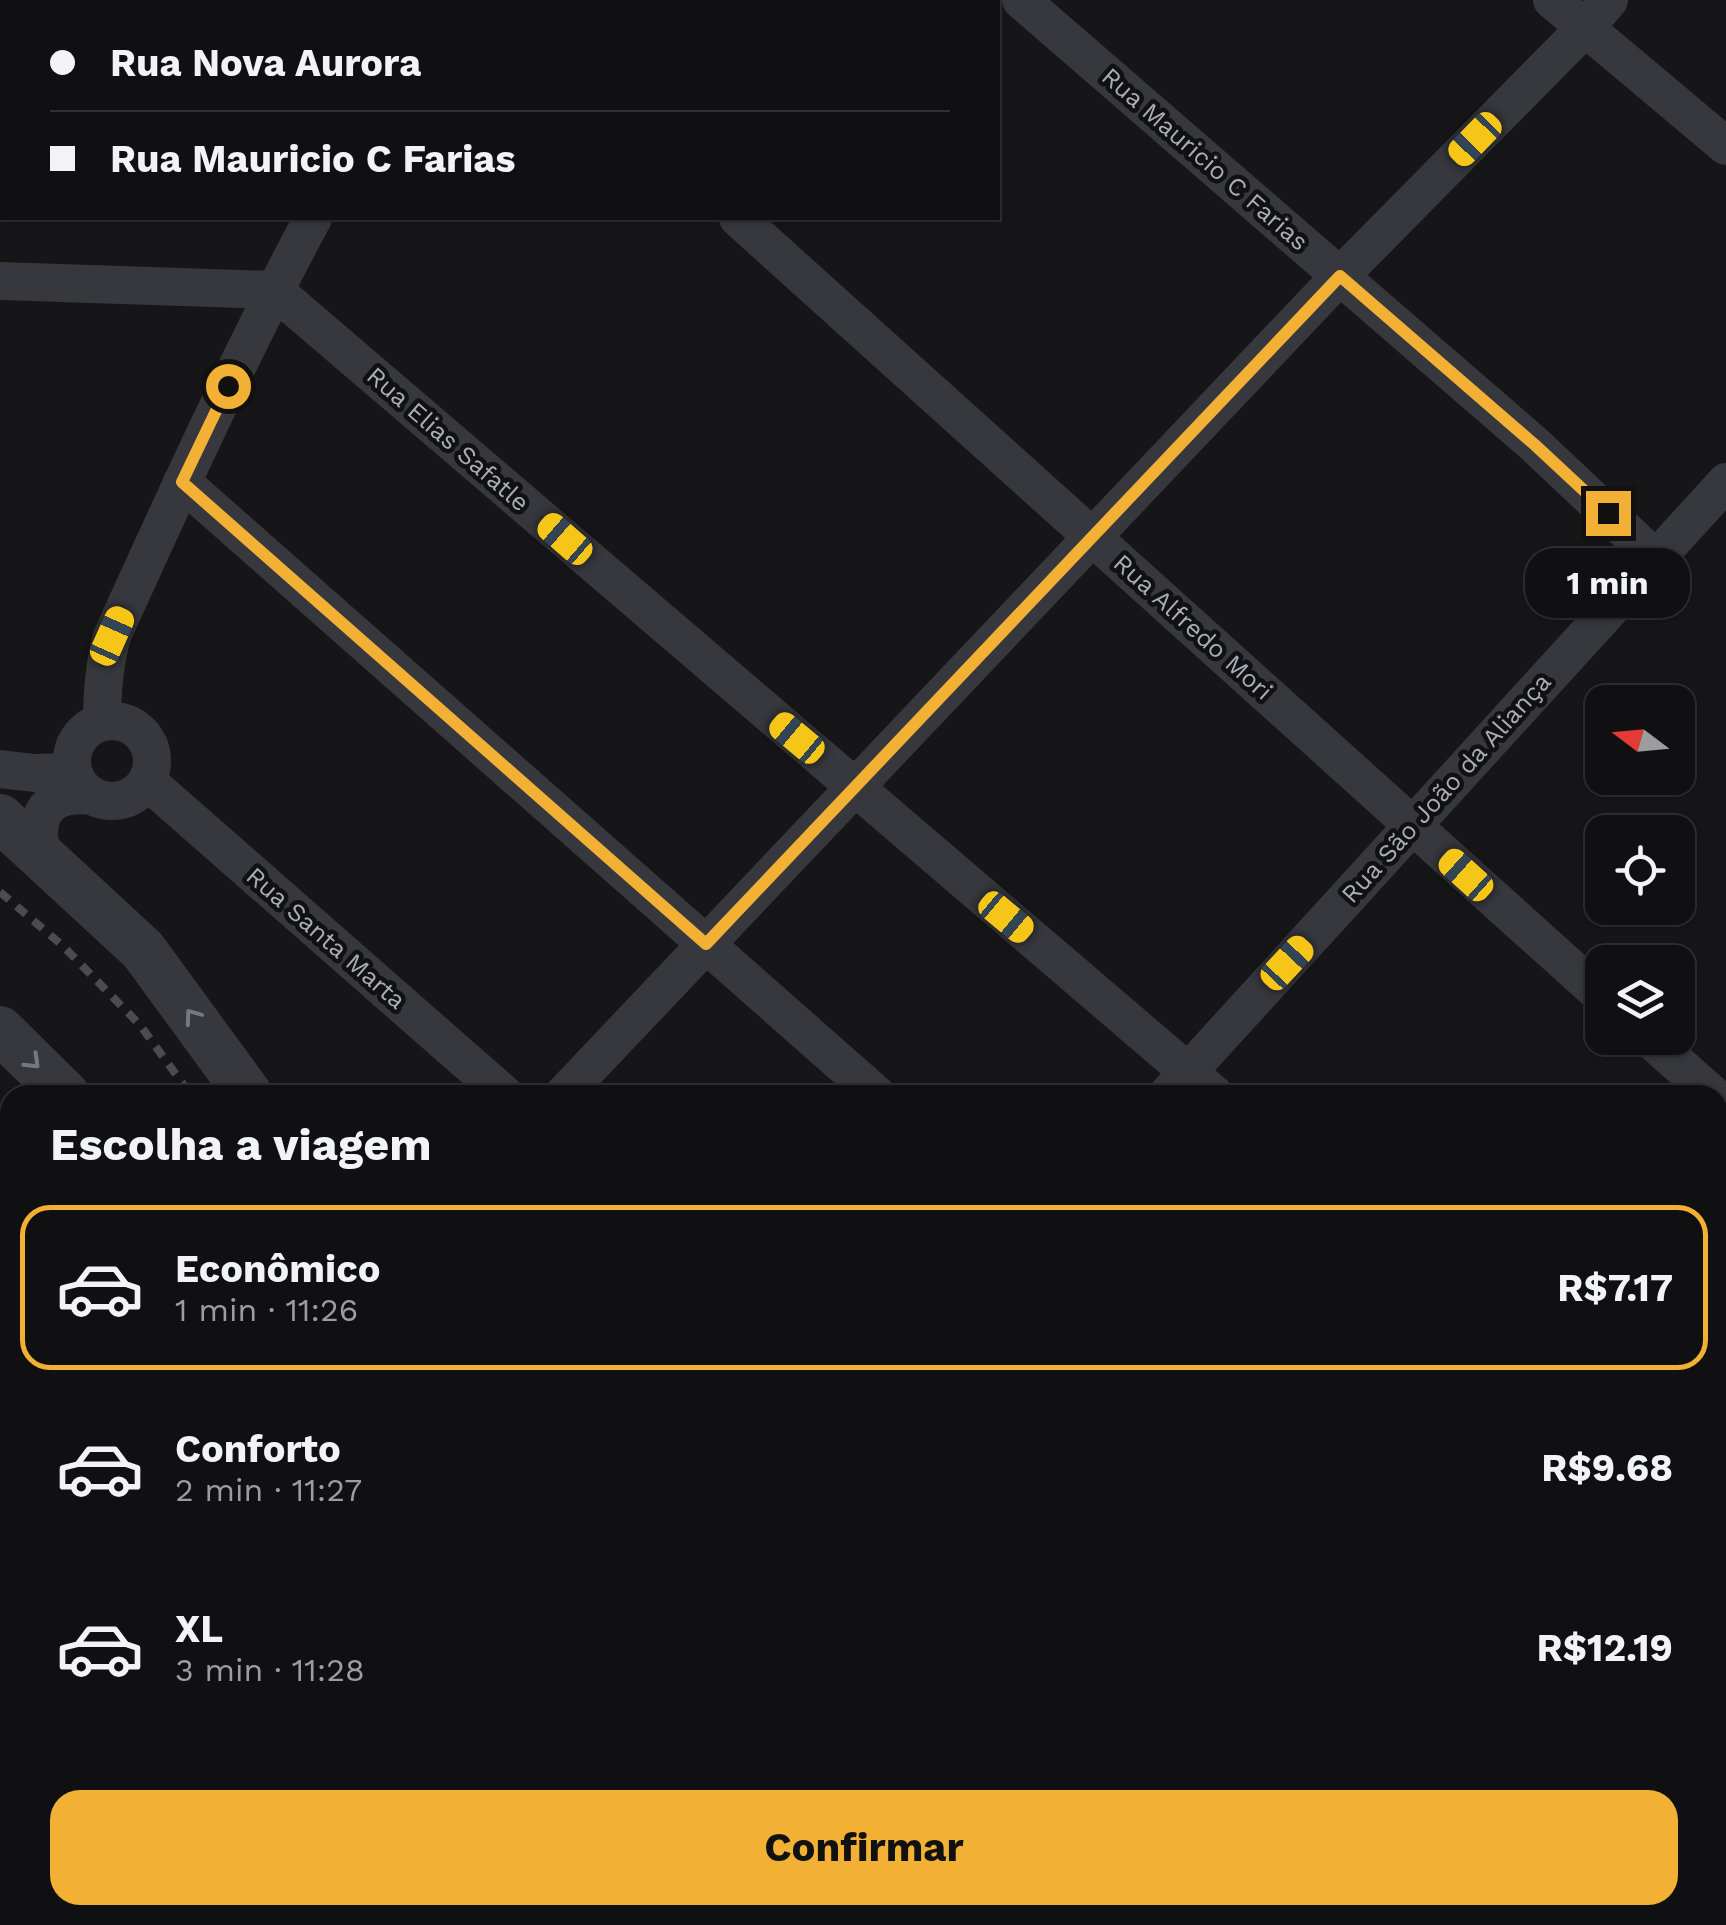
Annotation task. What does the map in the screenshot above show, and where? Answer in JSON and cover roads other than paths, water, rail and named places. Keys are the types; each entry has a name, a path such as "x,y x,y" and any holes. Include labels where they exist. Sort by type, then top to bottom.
{"street":[{"name":"Rua Mauricio C Farias","path":"1021,0 1535,445 1656,559"},
{"path":"1552,0 1726,146"},
{"path":"572,1085 1340,276 1609,0"},
{"path":"102,722 102,686 112,636 274,290 312,220"},
{"name":"Rua Alfredo Mori","path":"740,220 1585,981"},
{"path":"0,281 274,290"},
{"name":"Rua Elias Safatle","path":"274,290 855,787 1188,1085"},
{"path":"182,482 866,1085"},
{"name":"Rua São João da Aliança","path":"1192,1085 1412,826 1726,482"},
{"path":"0,769 83,784 107,801 122,800 147,781 151,751 144,737 132,726 118,721 102,722 88,729 72,756 83,784"},
{"name":"Rua Santa Marta","path":"147,781 494,1085"},
{"path":"43,856 38,831 45,811 83,784"},
{"path":"0,818 143,950 242,1085"},
{"path":"0,1030 56,1085"},
{"path":"1668,1055 1702,1085"}],"railway":[{"path":"0,892 63,946 140,1025 184,1085"}]}
